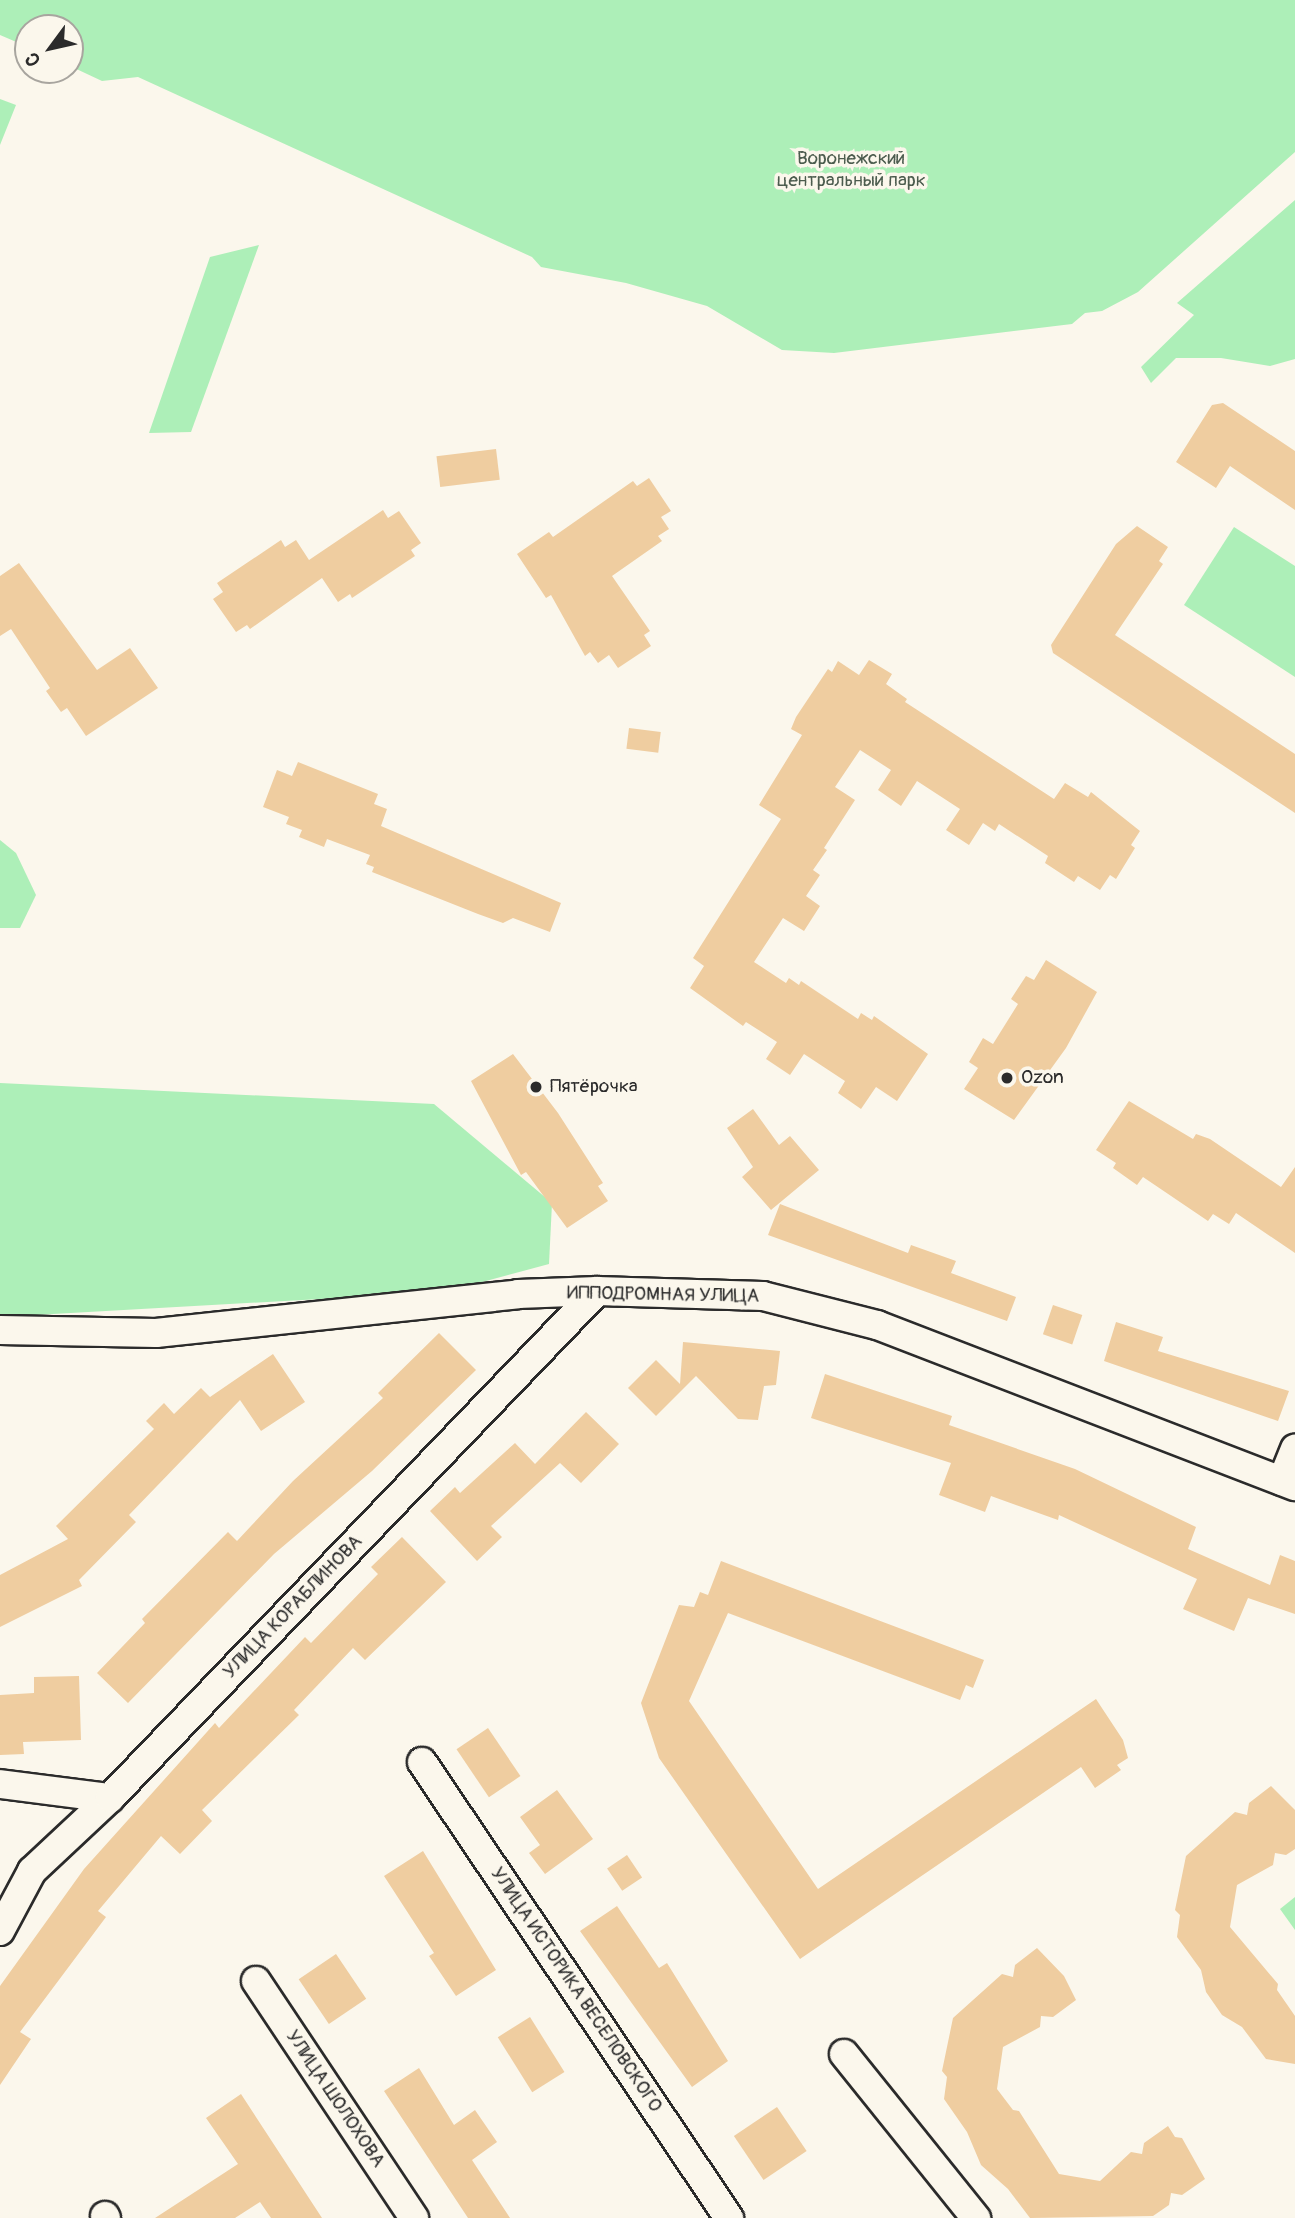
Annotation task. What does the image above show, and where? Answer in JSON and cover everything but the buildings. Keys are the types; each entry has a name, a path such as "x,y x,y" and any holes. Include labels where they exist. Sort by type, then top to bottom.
{"street":[{"name":"ИППОДРОМНАЯ УЛИЦА","path":"0,1330 156,1333 518,1294 597,1291 762,1296 877,1325 1288,1483"},
{"name":"УЛИЦА КОРАБЛИНОВА","path":"0,1931 32,1871 110,1798 597,1291"},
{"path":"1288,1483 1295,1448"},
{"name":"УЛИЦА ИСТОРИКА ВЕСЕЛОВСКОГО","path":"422,1762 729,2218"},
{"path":"0,1784 110,1798"},
{"name":"УЛИЦА ШОЛОХОВА","path":"256,1981 414,2218"},
{"path":"844,2054 976,2218"}],"green space":[{"name":"Воронежский центральный парк","path":"0,0 1295,0 1295,152 1138,292 1102,311 1085,313 1072,324 834,353 782,350 707,306 626,283 541,267 532,257 138,77 102,81 84,73 84,14 14,14 14,41 0,35"},
{"path":"0,99 16,105 0,145"},
{"path":"1295,200 1295,359 1270,366 1221,358 1176,358 1151,383 1141,367 1194,315 1177,303"},
{"path":"259,245 191,432 149,433 210,257"},
{"path":"1234,527 1295,566 1295,677 1184,605"},
{"path":"0,840 16,853 36,895 20,928 0,928"},
{"path":"0,1083 434,1104 552,1203 549,1264 445,1292 0,1317"},
{"path":"1295,1897 1295,1930 1280,1909"}],"place":[{"name":"Ozon","path":"1007,1078"},
{"name":"Пятёрочка","path":"536,1087"}]}
